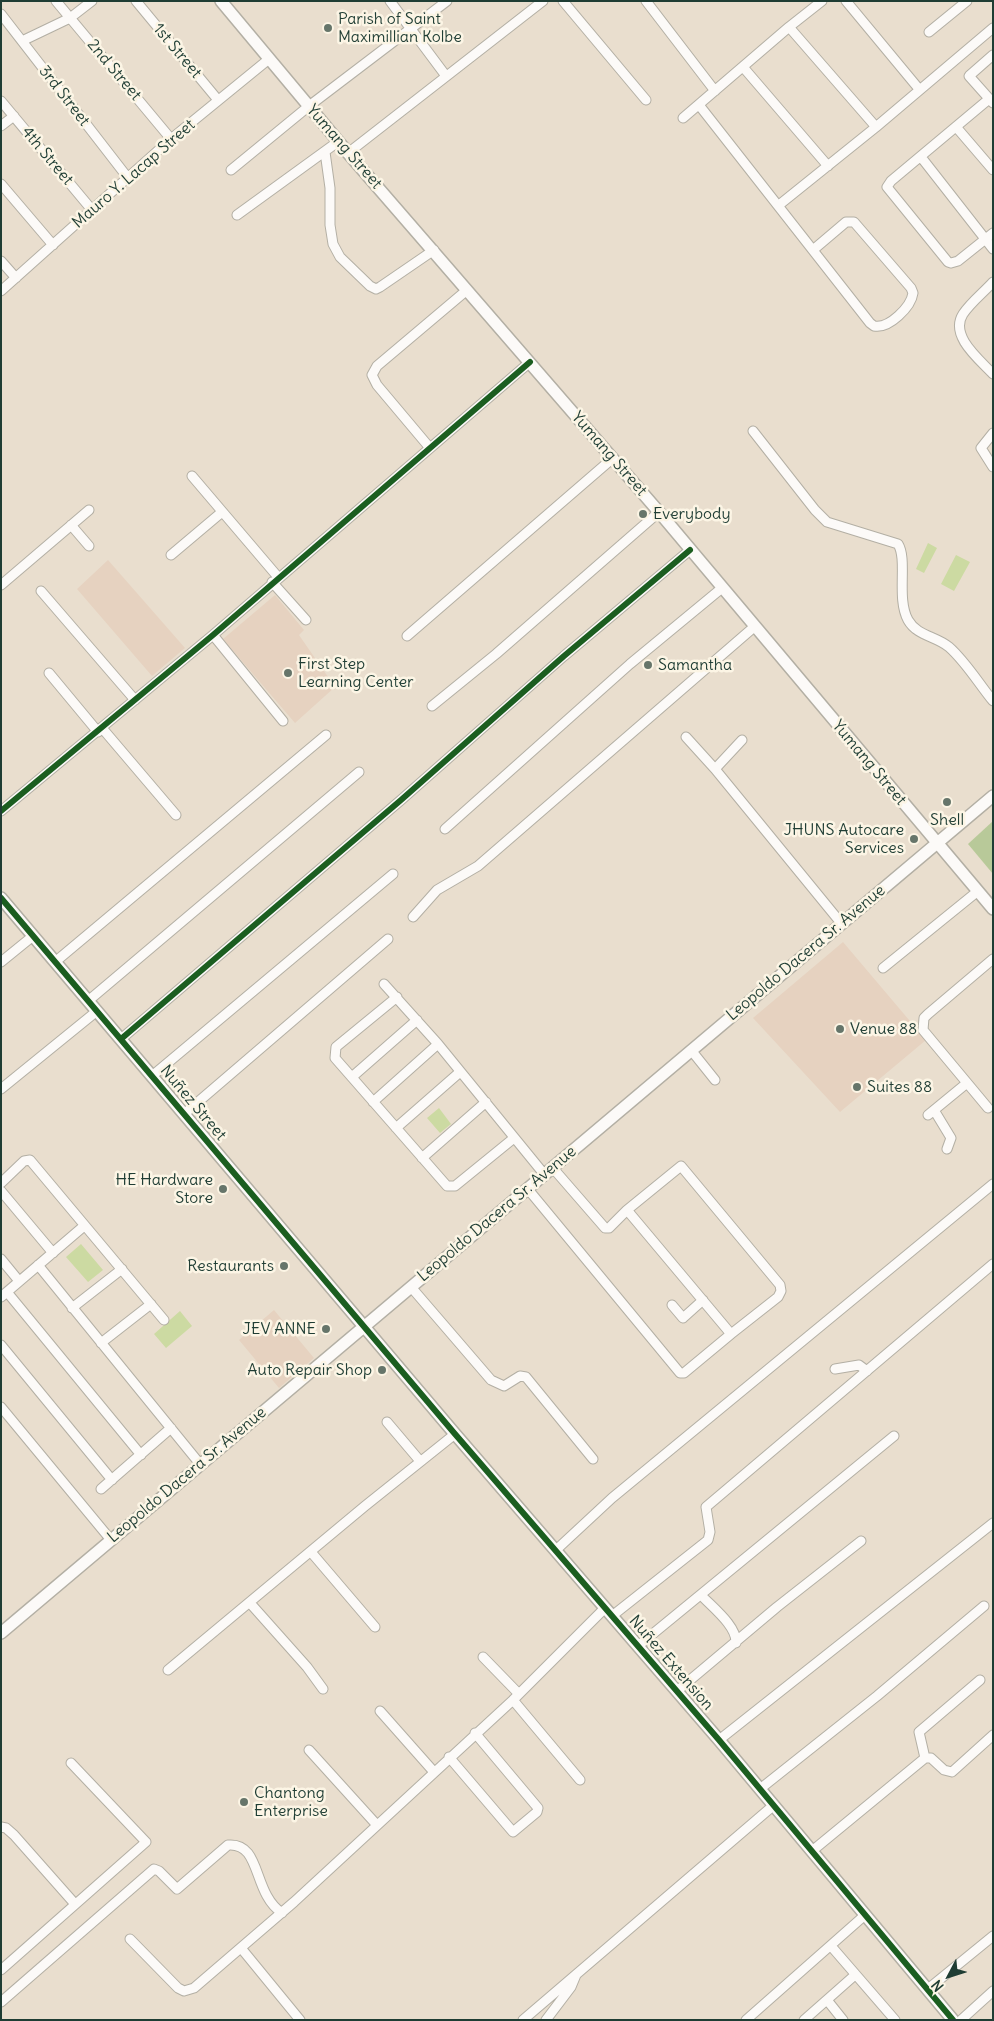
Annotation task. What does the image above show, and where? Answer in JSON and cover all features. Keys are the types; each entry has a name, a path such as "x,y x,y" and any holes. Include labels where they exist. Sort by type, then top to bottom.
{"main road":[{"name":"Yumang Street","path":"221,1 348,153 659,512 993,909"},
{"name":"Leopoldo Dacera Sr. Avenue","path":"1,1633 993,796"},
{"name":"Nuñez Street","path":"1,898 365,1325"},
{"name":"Nuñez Extension","path":"365,1325 455,1434 719,1740 953,2020"}],"street":[{"name":"2nd Street","path":"56,1 171,139"},
{"path":"22,41 70,18 92,1"},
{"name":"1st Street","path":"136,1 218,100"},
{"path":"390,1 446,76"},
{"path":"231,170 310,106 447,1"},
{"path":"348,153 543,1"},
{"path":"563,1 646,100"},
{"path":"646,1 715,91"},
{"path":"683,118 822,1"},
{"path":"846,1 919,89"},
{"path":"929,32 967,1"},
{"name":"3rd Street","path":"1,14 128,178"},
{"path":"789,27 876,127"},
{"path":"779,205 876,127 993,28"},
{"path":"989,236 958,261 948,262 890,194 888,184 991,101 969,76 993,55"},
{"name":"Mauro Y. Lacap Street","path":"1,291 171,139 269,59"},
{"path":"743,67 828,166"},
{"name":"4th Street","path":"1,101 92,210"},
{"path":"699,105 779,205 822,265 874,326 886,324 910,303 913,293 911,288 854,222 846,222 812,250"},
{"path":"1,126 14,116"},
{"path":"957,128 993,170"},
{"path":"237,215 339,141"},
{"path":"325,152 330,188 330,225 333,244 340,256 370,286 376,289 380,287 434,250"},
{"path":"921,157 989,236 993,248"},
{"path":"1,184 53,245"},
{"path":"1,261 16,278"},
{"path":"993,282 962,315 960,329 970,349 993,374"},
{"path":"430,448 377,385 372,375 377,366 467,290"},
{"path":"1,811 213,635 530,362"},
{"path":"753,431 815,510 827,522 898,544 901,552 900,585 905,612 909,621 921,633 941,640 952,649 993,701"},
{"path":"993,433 982,443 981,448 993,466"},
{"path":"407,636 613,458"},
{"path":"192,476 306,620"},
{"path":"1,585 89,510"},
{"path":"171,555 222,512"},
{"path":"432,706 496,654 659,512"},
{"path":"71,525 89,546"},
{"path":"121,1039 401,800 571,650 690,550"},
{"path":"445,829 630,664 722,588"},
{"path":"41,591 135,700"},
{"path":"413,917 437,890 478,866 754,627"},
{"path":"213,635 283,721"},
{"path":"49,673 176,815"},
{"path":"56,962 326,735"},
{"path":"686,736 715,768 841,923"},
{"path":"715,768 742,740"},
{"path":"88,1001 359,772"},
{"path":"152,1076 393,874"},
{"path":"883,968 978,891"},
{"path":"1,962 33,936"},
{"path":"184,1114 388,938"},
{"path":"988,1108 923,1030 922,1024 928,1014 993,959"},
{"path":"384,984 438,1044 514,1138 605,1228 609,1228 627,1210 681,1166 780,1285 780,1294 684,1373 680,1373 527,1188"},
{"path":"396,997 336,1047 335,1058 444,1184 455,1186 514,1138"},
{"path":"1,1090 96,1010"},
{"path":"352,1077 417,1020"},
{"path":"373,1102 438,1044"},
{"path":"691,1050 715,1080"},
{"path":"396,1128 460,1072"},
{"path":"947,1150 951,1138 931,1112 967,1083"},
{"path":"422,1158 486,1102"},
{"path":"1,1182 24,1161 30,1160 164,1320"},
{"path":"556,1550 612,1498 993,1184"},
{"path":"1,1191 53,1253"},
{"path":"627,1210 731,1334"},
{"path":"84,1226 4,1294 140,1455"},
{"path":"1,1259 19,1281"},
{"path":"130,1939 169,1981 184,1991 194,1988 282,1913 376,1824 609,1612 708,1540 710,1532 706,1507 993,1264"},
{"path":"38,1266 200,1464"},
{"path":"72,1308 122,1268"},
{"path":"411,1286 491,1380 504,1386 520,1376 526,1377 593,1459"},
{"path":"672,1304 683,1318 703,1300"},
{"path":"101,1343 151,1304"},
{"path":"1,1345 112,1480"},
{"path":"835,1368 859,1364 867,1371"},
{"path":"1,1407 111,1540"},
{"path":"387,1422 420,1461"},
{"path":"101,1489 171,1428"},
{"path":"168,1670 215,1629 250,1603 455,1434"},
{"path":"638,1646 894,1436"},
{"path":"719,1740 993,1523"},
{"path":"677,1691 777,1607 861,1541"},
{"path":"311,1552 374,1626"},
{"path":"701,1594 731,1627 736,1636 736,1643"},
{"path":"250,1603 307,1666 323,1689"},
{"path":"760,1789 877,1696 984,1606"},
{"path":"483,1657 580,1780"},
{"path":"925,1758 920,1732 980,1680"},
{"path":"380,1711 434,1772"},
{"path":"449,1757 513,1832 537,1812 538,1808 475,1733"},
{"path":"812,1851 925,1758 931,1758 944,1770 952,1772 993,1735"},
{"path":"309,1750 376,1824"},
{"path":"1,1970 146,1842 71,1763"},
{"path":"523,2020 774,1806"},
{"path":"1,1827 6,1828 14,1835 75,1904"},
{"path":"1,2002 154,1869 159,1871 177,1889 228,1845 241,1846 250,1854 262,1889 272,1905 282,1913"},
{"path":"746,2020 865,1914"},
{"path":"928,1989 993,1936"},
{"path":"831,1946 895,2020"},
{"path":"240,1948 300,2020"},
{"path":"546,2020 571,1987 577,1972"},
{"path":"804,2020 855,1975"},
{"path":"961,2020 993,1991"},
{"path":"827,2000 843,2020"}],"shaded area":[{"path":"108,560 185,648 152,676 77,589"},
{"name":"First Step Learning Center","path":"275,595 304,630 299,635 335,687 295,723 223,639"},
{"name":"Venue 88","path":"843,942 926,1040 840,1112 753,1018"},
{"path":"274,1310 314,1358 279,1388 239,1340"}],"green space":[{"path":"928,543 937,548 924,573 916,569"},
{"path":"956,555 970,562 954,591 941,584"},
{"path":"993,821 993,874 968,844"},
{"path":"439,1108 451,1124 440,1133 427,1118"},
{"path":"81,1244 103,1270 88,1282 66,1257"},
{"path":"180,1311 192,1326 166,1348 154,1334"}],"cycle path":[{"path":"1,811 213,635 530,362"},
{"path":"121,1039 401,800 564,656 690,550"},
{"path":"1,898 455,1434 719,1740 953,2020"}],"place":[{"name":"Parish of Saint Maximillian Kolbe","path":"328,28"},
{"name":"Everybody","path":"643,514"},
{"name":"Samantha","path":"648,665"},
{"name":"First Step Learning Center","path":"288,673"},
{"name":"Shell","path":"947,802"},
{"name":"JHUNS Autocare Services","path":"914,839"},
{"name":"Venue 88","path":"840,1029"},
{"name":"Suites 88","path":"857,1087"},
{"name":"HE Hardware Store","path":"223,1189"},
{"name":"Restaurants","path":"284,1266"},
{"name":"JEV ANNE","path":"326,1329"},
{"name":"Auto Repair Shop","path":"382,1370"},
{"name":"Chantong Enterprise","path":"244,1802"}]}
